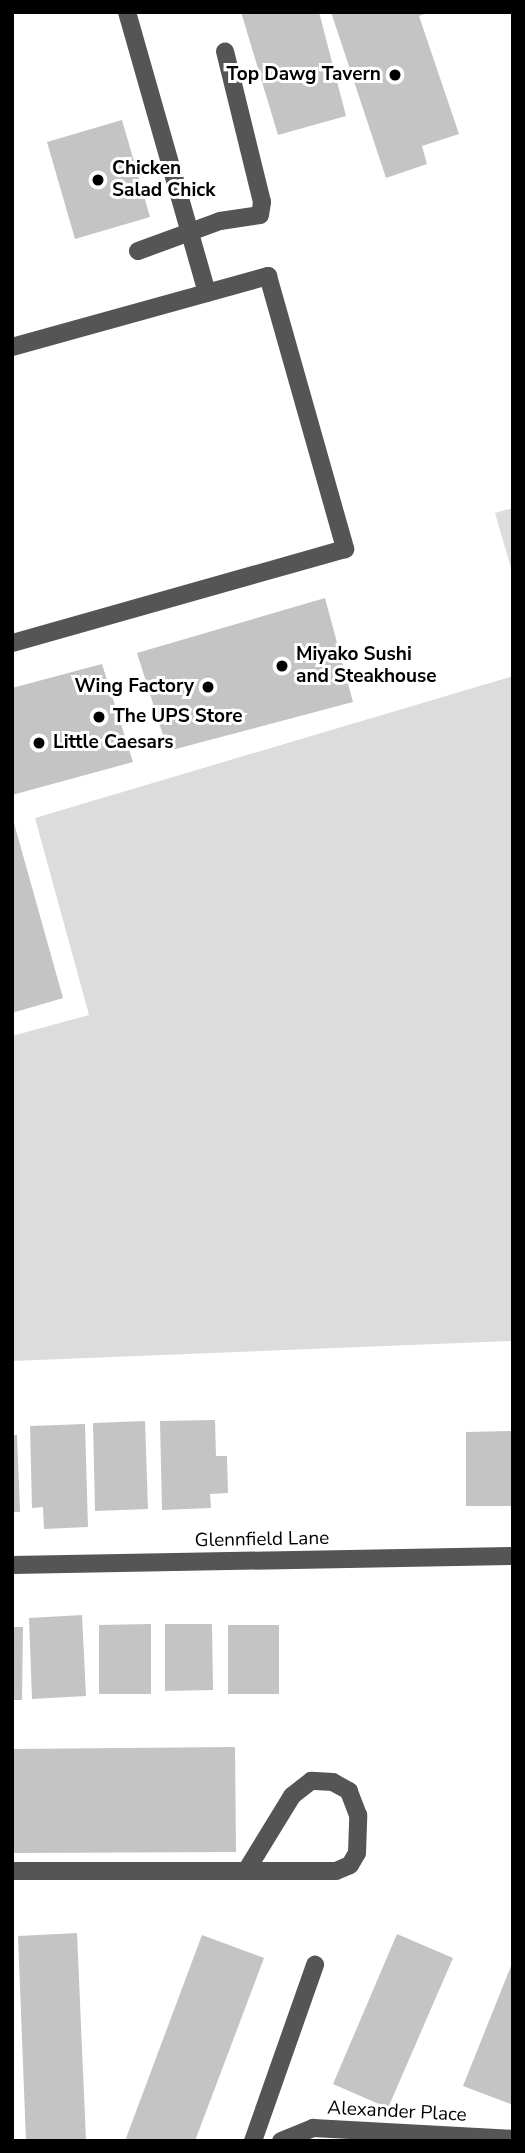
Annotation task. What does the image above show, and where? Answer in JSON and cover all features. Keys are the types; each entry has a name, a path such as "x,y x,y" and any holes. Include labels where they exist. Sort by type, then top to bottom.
{"street":[{"path":"127,12 207,293"},
{"path":"138,251 220,221 253,219 263,208 225,51"},
{"path":"12,347 268,276 345,549 12,643"},
{"name":"Glennfield Lane","path":"12,1565 513,1556"},
{"path":"12,1871 246,1871 336,1871 350,1865 357,1853 358,1815 349,1791 332,1782 311,1781 292,1796 246,1871"},
{"path":"253,2141 315,1965"},
{"name":"Alexander Place","path":"281,2141 313,2129 513,2140"}],"shaded area":[{"path":"513,508 513,575 495,513"},
{"path":"513,676 513,1341 12,1361 12,1036 89,1015 35,818"}],"building":[{"path":"241,12 319,12 346,116 278,135"},
{"name":"Top Dawg Tavern","path":"331,12 429,12 419,16 459,134 422,146 427,164 386,178"},
{"name":"Chicken Salad Chick","path":"122,120 150,217 75,239 47,142"},
{"name":"Miyako Sushi and Steakhouse","path":"325,598 353,702 168,751 137,653"},
{"path":"102,664 133,762 12,795 12,688"},
{"path":"12,816 63,998 12,1013"},
{"path":"215,1420 216,1456 227,1456 228,1493 210,1494 211,1508 162,1510 160,1421"},
{"path":"145,1421 148,1509 95,1511 93,1423"},
{"path":"85,1424 88,1527 44,1529 43,1507 32,1508 30,1426"},
{"path":"513,1431 513,1506 466,1506 466,1432"},
{"path":"12,1435 17,1435 20,1512 12,1512"},
{"path":"82,1615 86,1696 32,1699 29,1618"},
{"path":"151,1624 151,1694 99,1694 99,1625"},
{"path":"165,1624 212,1624 213,1690 165,1691"},
{"path":"228,1625 279,1625 279,1694 228,1694"},
{"path":"12,1627 23,1627 22,1700 12,1700"},
{"path":"235,1747 236,1852 12,1853 12,1749"},
{"path":"77,1933 86,2141 26,2141 18,1936"},
{"path":"397,1934 453,1958 388,2108 333,2084"},
{"path":"202,1935 264,1958 195,2141 125,2141"},
{"path":"513,1961 513,2105 463,2086"}],"place":[{"name":"Top Dawg Tavern","path":"395,75"},
{"name":"Chicken Salad Chick","path":"98,180"},
{"name":"Miyako Sushi and Steakhouse","path":"282,666"},
{"name":"Wing Factory","path":"208,687"},
{"name":"The UPS Store","path":"99,717"},
{"name":"Little Caesars","path":"39,743"}]}
